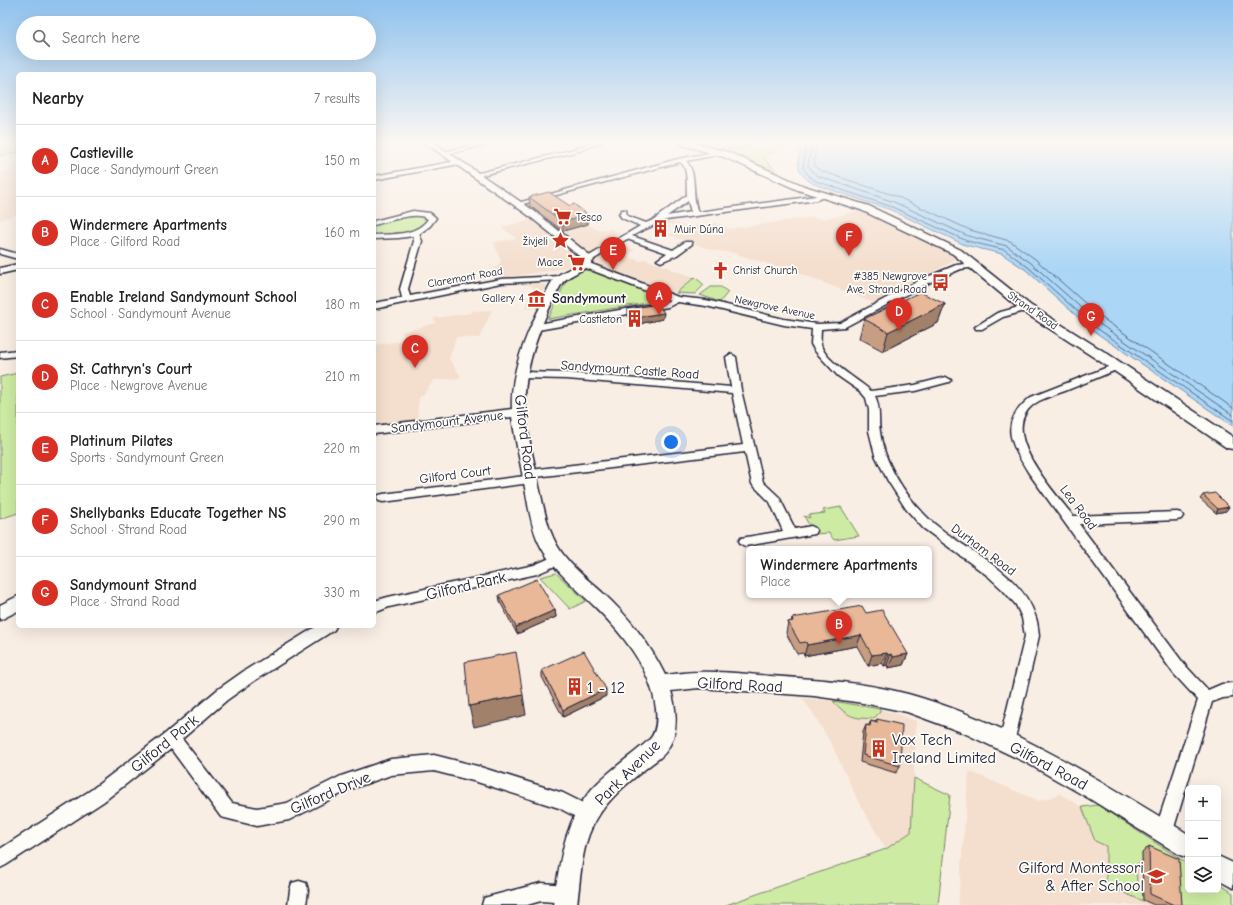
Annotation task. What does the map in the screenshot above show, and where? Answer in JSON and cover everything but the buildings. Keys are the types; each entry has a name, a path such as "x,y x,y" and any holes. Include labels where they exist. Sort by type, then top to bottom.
{"main road":[{"name":"Strand Road","path":"792,184 856,205 905,225 957,252 1026,308 1118,366 1233,444"}],"street":[{"path":"488,184 569,243 587,262"},
{"path":"517,204 590,184"},
{"path":"689,184 694,214"},
{"path":"560,278 626,236 645,225 656,221 694,214 817,198 825,195"},
{"path":"656,221 661,215 690,196"},
{"path":"624,211 622,214 624,217 645,225"},
{"path":"376,222 414,213 430,216 432,218 424,229 415,234 376,237"},
{"path":"406,299 404,289 418,241 418,237 415,234"},
{"path":"626,236 674,253"},
{"path":"661,260 688,244"},
{"path":"0,251 16,256"},
{"name":"Newgrove Avenue","path":"587,262 660,294 677,299 706,303 784,322 818,327 842,325 923,282 959,267 974,265"},
{"path":"0,271 16,267"},
{"name":"Claremont Road","path":"376,306 501,281 560,278"},
{"name":"Gilford Road","path":"560,278 538,327 521,375 519,385 519,412 539,526 546,544 557,560 598,600 627,632 648,660 660,684 699,680 814,687 863,694 935,712 1007,742 1098,791 1185,845"},
{"path":"538,327 668,304 677,299"},
{"path":"979,327 1000,315 1026,308"},
{"path":"818,327 816,344 818,349 845,377 869,394 915,388 946,380"},
{"path":"0,355 16,353"},
{"path":"731,357 736,390 758,484 775,500 791,534"},
{"name":"Lea Road","path":"1118,366 1035,398 1025,406 1015,423 1016,439 1021,451 1032,469 1179,669 1206,698"},
{"name":"Sandymount Castle Road","path":"521,375 567,376 736,390"},
{"name":"Durham Road","path":"869,394 874,407 874,431 881,454 897,488 905,500 926,524 990,571 1011,589 1027,613 1032,625 1032,636 1007,742"},
{"name":"Sandymount Avenue","path":"376,430 519,412"},
{"name":"Gilford Court","path":"384,498 750,448"},
{"path":"1070,520 1176,516"},
{"path":"745,541 811,531"},
{"name":"Gilford Park","path":"376,606 402,599 537,569 557,560"},
{"path":"0,613 16,604"},
{"name":"Gilford Park","path":"0,859 96,796 172,738 222,695 249,676 326,628"},
{"name":"Park Avenue","path":"566,899 578,836 587,814 595,800 660,744 666,728 666,716 665,699 660,684"},
{"path":"1164,831 1206,698 1222,691 1233,690"},
{"name":"Gilford Drive","path":"172,738 227,812 257,817 289,811 354,780 391,767 434,763 536,792 562,801 587,814"},
{"path":"1221,869 1233,876"},
{"path":"491,905 541,892 566,899"}],"shaded area":[{"path":"0,184 16,184 16,215 0,220"},
{"path":"557,199 597,230 604,229 606,231 610,229 621,233 608,241 635,250 627,255 632,258 641,261 645,259 672,269 671,270 695,277 676,293 588,262 549,271 499,278 494,270 501,262 494,242 517,239 502,227 544,216 530,206"},
{"path":"860,210 950,252 955,258 950,263 874,303 807,276 733,253 712,250 668,235 679,229 665,222 670,221 690,228 698,224 704,227 715,223 729,229 814,217 817,219 835,217"},
{"path":"532,283 546,285 537,308 525,307 534,286 529,286"},
{"path":"492,310 479,338 456,337 449,359 462,378 434,380 423,395 419,397 417,419 376,425 376,345 410,340 401,332 436,323 434,318 472,313 472,311"},
{"path":"802,698 858,704 894,713 916,721 912,832 886,849 860,805 832,745 813,713"},
{"path":"969,771 1039,801 1060,794 1082,807 1098,805 1185,862 1185,893 1221,893 1221,885 1233,893 1233,905 958,905"}],"green space":[{"path":"410,215 423,215 427,220 418,230 405,233 376,235 376,224"},
{"path":"593,269 665,299 548,319 568,277 580,271"},
{"path":"695,277 704,285 695,294 676,293"},
{"path":"711,287 721,287 728,292 720,302 700,295"},
{"path":"16,373 16,514 0,519 0,377"},
{"path":"841,507 859,536 834,540 829,533 814,534 804,516 810,518 808,515 825,513 823,510"},
{"path":"556,573 586,601 570,609 540,577"},
{"path":"833,701 880,709 880,712 874,718 850,716"},
{"path":"914,778 950,795 938,905 726,905 886,849 911,832"},
{"path":"1098,805 1185,862 1185,893 1221,893 1221,885 1233,893 1233,905 1173,905 1143,853 1142,862 1136,864 1137,883 1143,886 1143,901 1115,889 1114,892 1106,889 1106,846 1095,841 1082,807"}],"water":[{"path":"815,184 1233,184 1233,426 1092,330 1026,270 1002,254 965,245 891,210"}],"place":[{"name":"Tesco","path":"563,217"},
{"name":"Muir Dúna","path":"661,229"},
{"name":"živjeli","path":"561,241"},
{"name":"Shellybanks Educate Together NS","path":"849,256"},
{"name":"Mace","path":"576,262"},
{"name":"Platinum Pilates","path":"613,270"},
{"name":"Christ Church","path":"720,270"},
{"name":"#385 Newgrove Ave, Strand Road","path":"940,282"},
{"name":"Gallery 4","path":"537,298"},
{"name":"Castleville","path":"659,315"},
{"name":"Castleton","path":"635,319"},
{"name":"St. Cathryn's Court","path":"899,331"},
{"name":"Sandymount Strand","path":"1091,336"},
{"name":"Enable Ireland Sandymount School","path":"415,368"},
{"name":"Windermere Apartments","path":"839,644"},
{"name":"1 - 12","path":"574,687"},
{"name":"Vox Tech Ireland Limited","path":"879,748"},
{"name":"Gilford Montessori & After School","path":"1157,876"}],"district":[{"name":"Sandymount","path":"589,298"}]}
